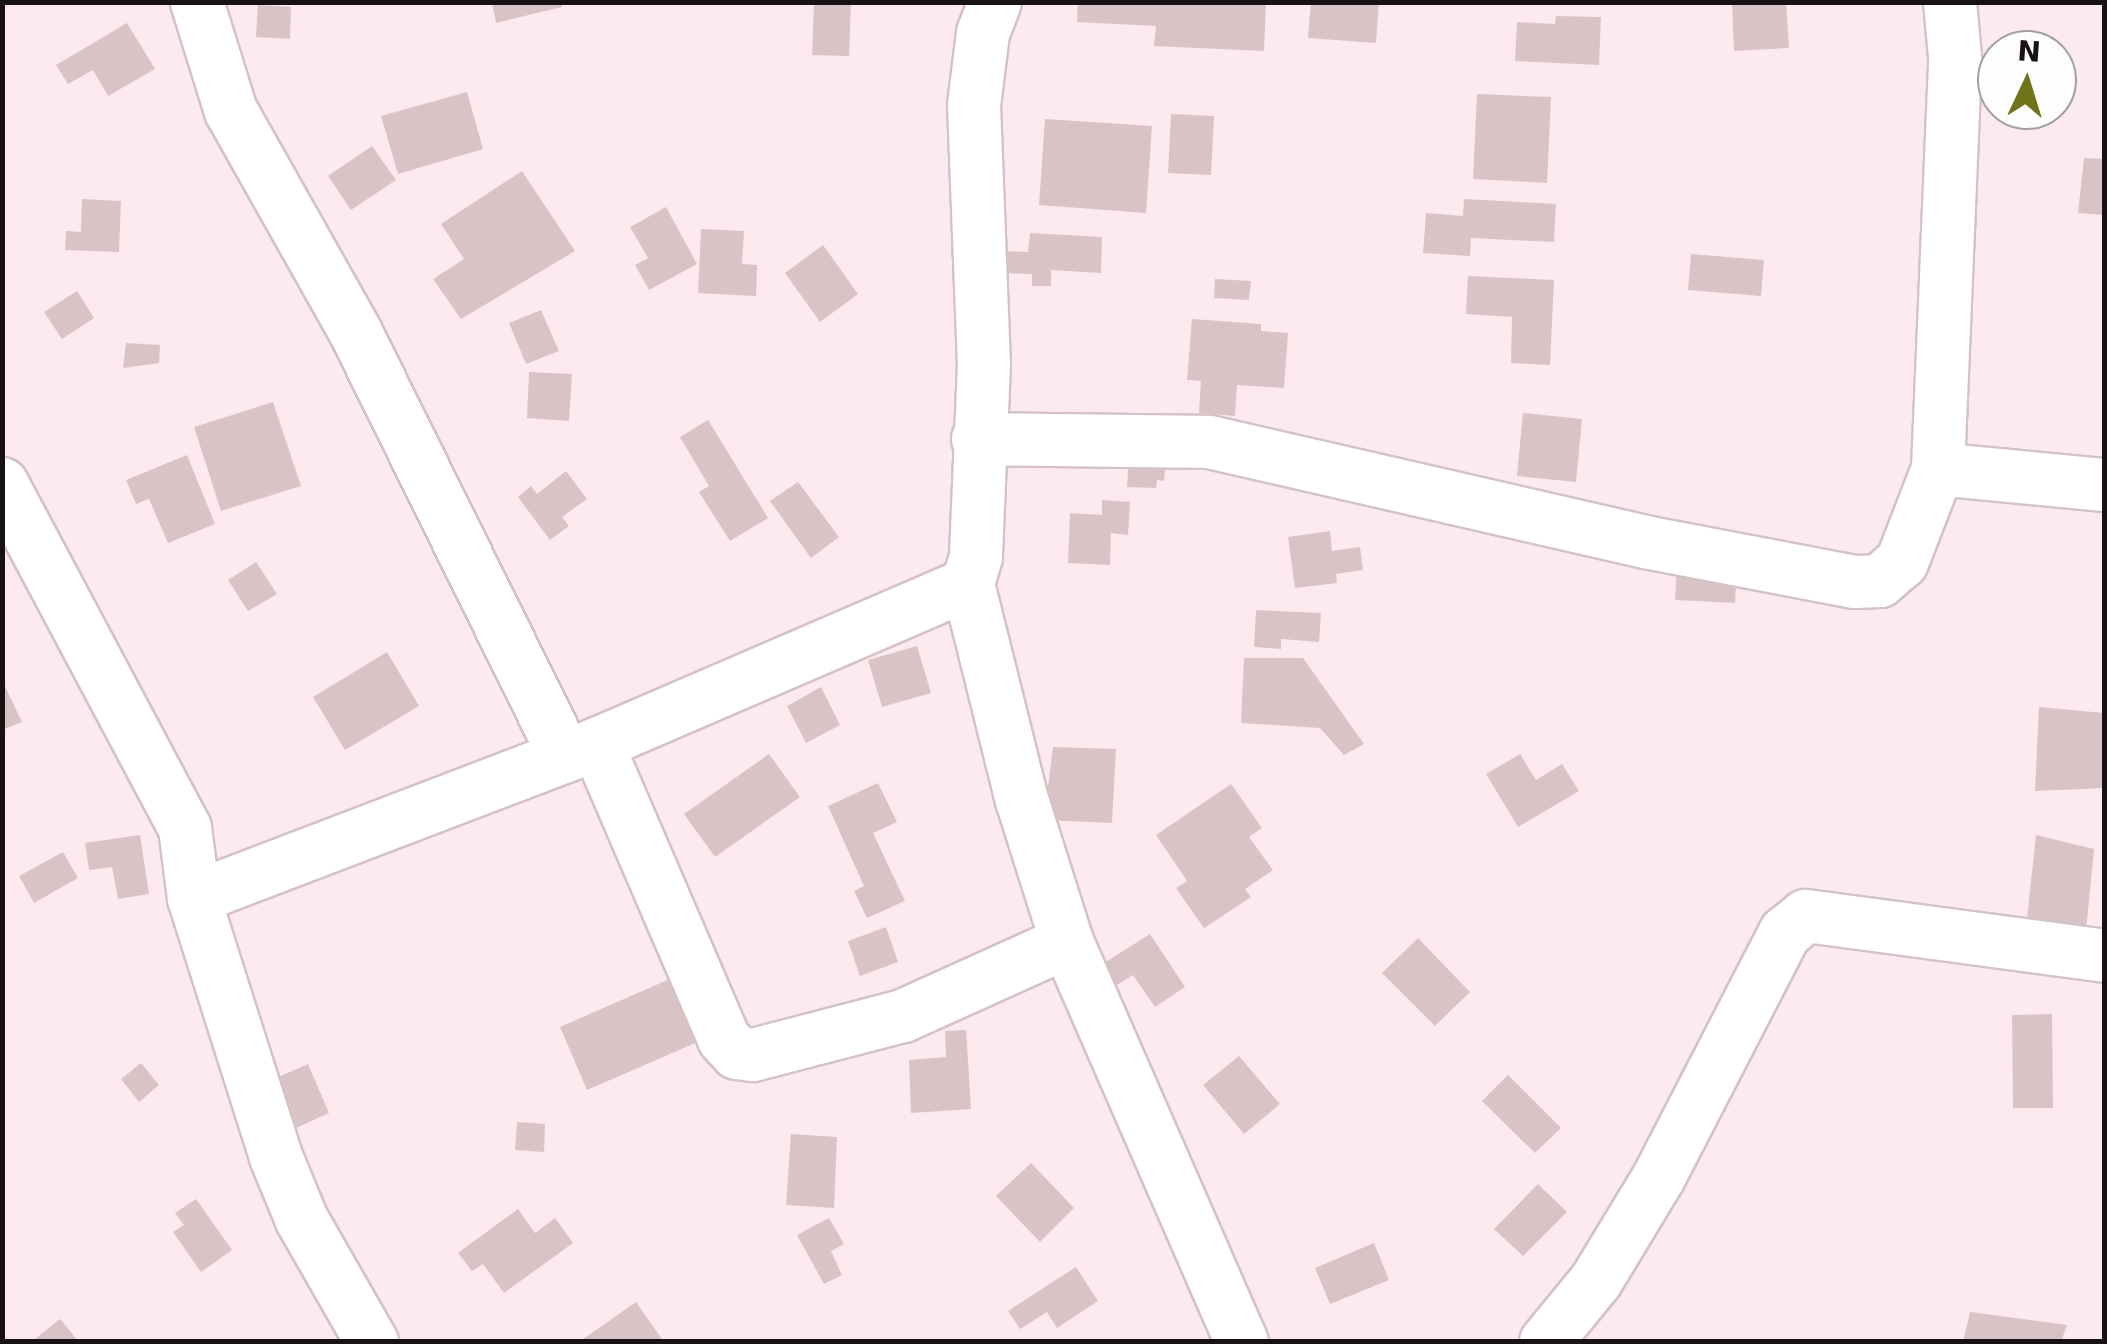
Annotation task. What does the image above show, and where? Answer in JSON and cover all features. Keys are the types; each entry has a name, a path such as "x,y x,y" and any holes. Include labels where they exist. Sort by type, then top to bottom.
{"street":[{"path":"196,2 230,112 356,332 581,750 724,1038 737,1053 753,1056 903,1016 1067,942"},
{"path":"995,2 983,34 974,105 984,271 976,557 968,584 1022,800 1067,942 1242,1342"},
{"path":"978,439 1209,442 1645,542 1855,582 1880,580 1902,562 1938,469 1955,57 1950,2"},
{"path":"1938,469 2104,485"},
{"path":"2,484 164,781 185,828 194,898 276,1157 302,1220 372,1342"},
{"path":"194,898 581,750 968,584"},
{"path":"1546,1342 1596,1280 1632,1222 1785,932 1806,916 2104,956"}],"building":[{"path":"492,2 560,2 562,7 496,23"},
{"path":"814,2 851,2 849,56 812,55"},
{"path":"1078,2 1266,2 1264,51 1154,46 1156,26 1077,22"},
{"path":"1311,2 1379,2 1376,43 1308,38"},
{"path":"1732,2 1786,2 1789,48 1734,51"},
{"path":"258,5 291,7 290,39 256,37"},
{"path":"1556,16 1601,17 1599,65 1515,61 1517,22 1555,24"},
{"path":"127,23 155,69 108,96 93,70 68,84 56,65"},
{"path":"467,92 483,149 398,174 381,116"},
{"path":"1477,94 1551,97 1547,183 1473,179"},
{"path":"1171,114 1214,116 1211,175 1168,173"},
{"path":"1045,119 1152,126 1146,213 1039,205"},
{"path":"372,146 396,180 351,210 328,176"},
{"path":"2084,158 2104,159 2104,215 2078,213"},
{"path":"522,171 575,251 461,319 433,279 464,259 441,224"},
{"path":"82,199 121,201 119,252 65,250 66,231 81,232"},
{"path":"1464,199 1556,204 1554,242 1471,238 1470,256 1423,253 1426,213 1463,216"},
{"path":"666,207 697,264 649,290 635,265 648,258 630,227"},
{"path":"701,229 744,231 742,264 757,265 756,296 698,293"},
{"path":"1030,233 1102,237 1101,273 1051,270 1051,286 1032,286 1032,274 1000,273 1001,251 1028,252"},
{"path":"823,245 858,294 820,322 785,273"},
{"path":"1691,254 1764,260 1761,296 1688,290"},
{"path":"1468,276 1554,280 1550,365 1511,363 1512,317 1466,314"},
{"path":"1215,279 1251,281 1249,300 1214,298"},
{"path":"77,291 94,318 62,339 44,312"},
{"path":"541,310 559,351 526,364 509,323"},
{"path":"1192,319 1261,324 1261,331 1288,333 1284,388 1237,385 1235,416 1199,413 1201,381 1187,380"},
{"path":"126,343 160,345 159,363 123,368"},
{"path":"529,372 572,374 569,421 527,418"},
{"path":"273,402 301,486 221,511 194,427"},
{"path":"1523,413 1582,419 1576,482 1517,476"},
{"path":"708,420 768,518 730,541 699,492 709,486 680,437"},
{"path":"1129,453 1166,455 1164,481 1157,480 1156,488 1127,487"},
{"path":"187,455 215,524 168,543 149,499 136,504 126,480"},
{"path":"566,471 587,499 562,517 569,526 550,540 518,497 531,486 537,494"},
{"path":"798,482 839,537 811,558 770,501"},
{"path":"1102,500 1130,502 1128,535 1111,533 1110,565 1068,563 1070,513 1102,515"},
{"path":"1330,531 1332,551 1360,547 1363,570 1336,574 1337,583 1295,588 1288,537"},
{"path":"256,562 277,594 248,611 228,580"},
{"path":"1677,564 1737,566 1735,603 1675,600"},
{"path":"1256,610 1321,613 1319,642 1281,639 1281,649 1254,647"},
{"path":"917,646 931,693 882,707 868,660"},
{"path":"387,652 419,706 345,750 313,697"},
{"path":"1244,658 1303,658 1364,744 1344,755 1320,728 1241,723"},
{"path":"2,680 22,722 2,730"},
{"path":"821,687 840,725 806,743 787,706"},
{"path":"2039,707 2104,713 2104,788 2035,791"},
{"path":"1053,747 1116,749 1112,823 1044,820"},
{"path":"769,754 800,797 715,857 684,814"},
{"path":"1520,754 1536,780 1562,764 1579,791 1518,827 1486,774"},
{"path":"878,783 897,822 873,833 905,901 867,918 854,891 864,886 828,806"},
{"path":"1231,784 1262,828 1249,837 1273,870 1245,889 1251,897 1204,928 1176,888 1187,881 1156,835"},
{"path":"140,835 149,894 118,899 112,867 89,870 85,843"},
{"path":"2036,835 2094,849 2086,931 2027,919"},
{"path":"63,852 78,878 34,903 19,876"},
{"path":"886,927 898,962 860,976 848,941"},
{"path":"1150,934 1185,987 1155,1007 1133,975 1104,993 1090,972"},
{"path":"1418,938 1470,992 1435,1026 1382,973"},
{"path":"672,978 700,1041 587,1090 560,1027"},
{"path":"2052,1014 2053,1108 2013,1108 2012,1015"},
{"path":"966,1030 971,1109 911,1113 909,1060 946,1057 945,1031"},
{"path":"1239,1056 1280,1104 1244,1134 1203,1085"},
{"path":"141,1063 159,1085 139,1102 121,1079"},
{"path":"308,1064 329,1113 296,1128 274,1079"},
{"path":"1508,1075 1561,1128 1535,1153 1482,1101"},
{"path":"517,1122 545,1124 544,1152 515,1150"},
{"path":"791,1134 837,1137 834,1208 786,1205"},
{"path":"1031,1163 1074,1208 1040,1242 996,1196"},
{"path":"1538,1184 1567,1212 1523,1256 1494,1229"},
{"path":"196,1199 232,1250 201,1272 173,1232 184,1225 175,1213"},
{"path":"518,1209 535,1233 555,1218 573,1243 504,1293 483,1264 472,1271 458,1253"},
{"path":"829,1218 844,1244 831,1251 842,1275 824,1284 797,1235"},
{"path":"1374,1243 1389,1280 1330,1304 1315,1268"},
{"path":"1076,1267 1098,1301 1057,1328 1047,1312 1020,1329 1008,1311"},
{"path":"636,1302 664,1342 579,1342"},
{"path":"1970,1312 2067,1325 2061,1342 1963,1342"},
{"path":"60,1319 79,1342 31,1342"}]}
